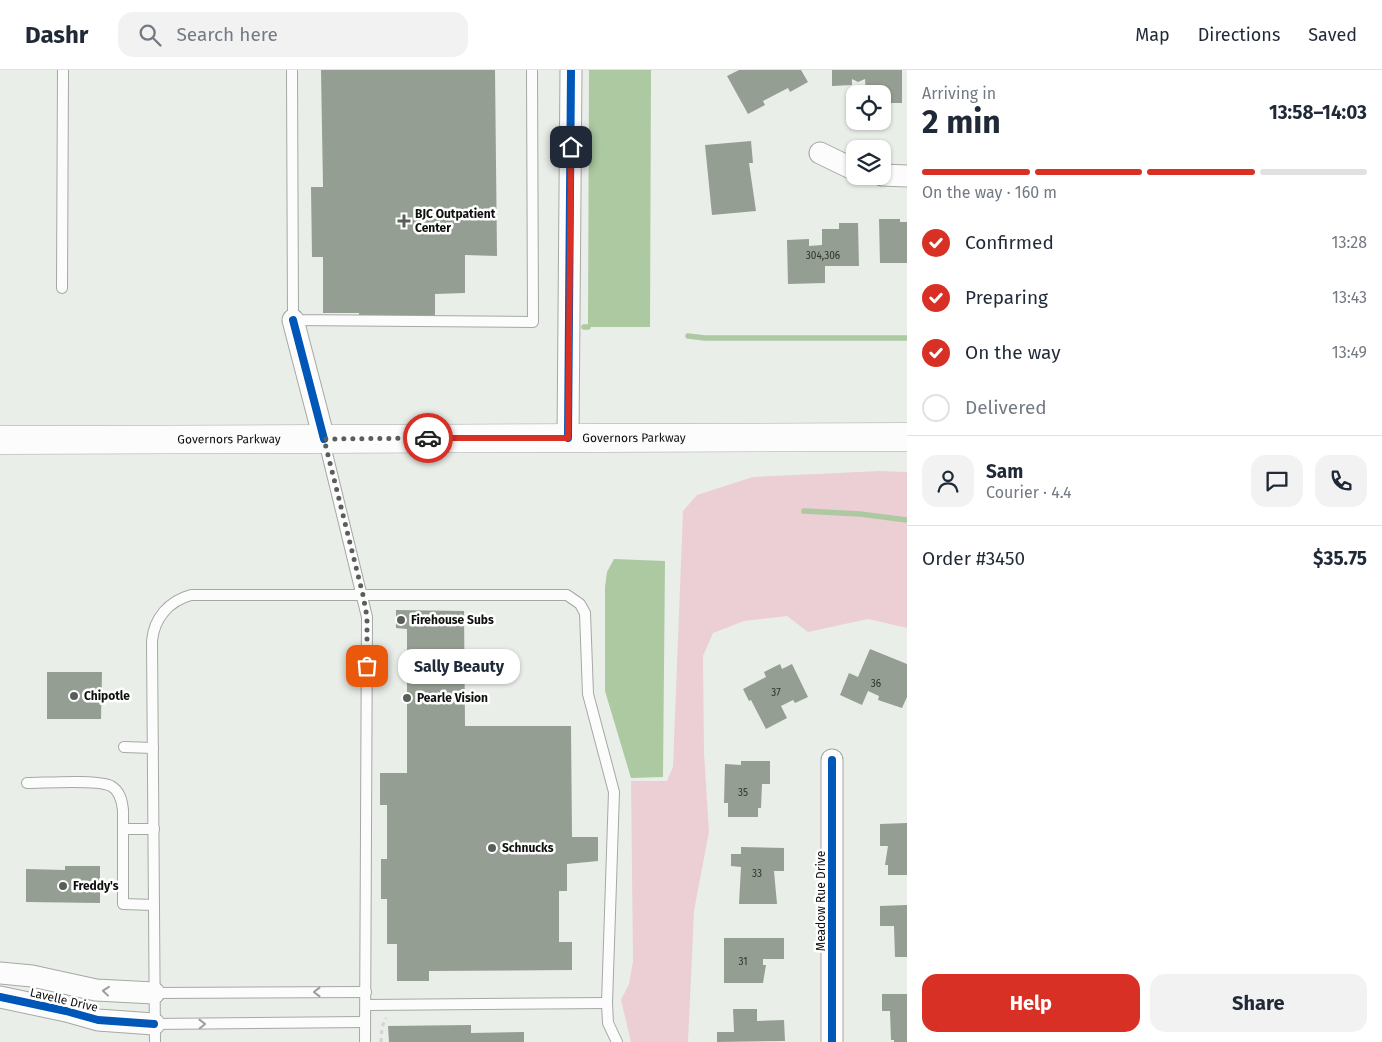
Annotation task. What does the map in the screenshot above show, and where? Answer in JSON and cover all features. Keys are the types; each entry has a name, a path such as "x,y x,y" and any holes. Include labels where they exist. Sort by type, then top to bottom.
{"main road":[{"name":"Governors Parkway","path":"0,440 907,437"},
{"path":"0,453 36,440"}],"street":[{"path":"568,438 571,70"},
{"path":"820,153 846,166"},
{"path":"891,175 907,176"},
{"path":"293,320 324,439"},
{"name":"Meadow Rue Drive","path":"832,760 832,1042"},
{"name":"Lavelle Drive","path":"0,972 32,976 96,990 154,993"},
{"name":"Lavelle Drive","path":"0,997 47,1006 154,1033"}],"lane":[{"path":"62,288 64,70"},
{"path":"292,70 293,320 533,322 532,70"},
{"path":"324,439 367,617 365,1042"},
{"path":"365,1022 154,1033 153,636 160,617 174,602 191,595 567,595 580,604 586,622 588,694 614,792 607,1003 608,1023 617,1042"},
{"path":"124,748 153,748"},
{"path":"27,783 100,783 113,787 121,797 124,904 154,905"},
{"path":"123,829 154,829"},
{"path":"154,993 366,992"},
{"path":"366,1005 607,1003"}],"path":[{"path":"381,1042 382,1027 386,1018 391,1018"}],"shaded area":[{"path":"589,70 651,70 650,327 588,327"},
{"path":"880,471 907,472 907,628 868,619 808,632 787,616 744,621 713,633 703,656 704,753 709,832 694,911 688,1042 631,1042 621,1000 629,984 633,961 631,781 667,781 673,767 683,511 697,495 753,477"},
{"path":"614,559 665,561 663,777 631,778 605,691 605,587 607,572"}],"building":[{"name":"BJC Outpatient Center","path":"321,70 495,70 497,256 465,255 465,293 435,294 435,318 359,317 359,313 323,313 323,257 312,257 311,187 323,187"},
{"path":"739,70 801,70 808,82 790,92 788,88 763,101 765,105 748,114 727,76"},
{"path":"832,70 902,70 902,103 891,103 891,85 865,85 865,79 858,82 852,79 852,85 832,86"},
{"path":"751,141 753,163 749,163 756,211 712,215 705,145"},
{"path":"879,219 900,219 900,222 907,222 907,263 880,263"},
{"path":"839,223 858,223 859,266 825,266 825,283 788,284 787,240 809,239 809,246 822,245 822,229 839,229"},
{"name":"Schnucks","path":"396,610 464,611 465,726 571,726 572,837 598,837 598,861 567,864 567,891 559,891 559,942 572,942 572,970 429,971 429,981 397,981 397,944 387,944 387,899 381,899 381,859 387,859 387,805 380,805 380,773 407,773 407,629 396,628"},
{"path":"870,649 907,664 907,697 902,708 878,700 879,696 868,691 862,705 840,695 849,673 858,677"},
{"path":"780,664 782,669 792,664 808,697 795,703 793,700 781,706 787,718 766,729 743,689 766,677 764,672"},
{"name":"Chipotle","path":"47,672 102,672 101,719 47,719"},
{"path":"741,761 770,761 770,784 762,784 761,808 758,808 758,817 728,817 728,803 724,803 725,764 741,765"},
{"path":"907,823 907,875 888,875 888,865 885,865 888,846 880,846 880,824"},
{"path":"741,847 784,848 784,871 774,871 777,904 739,904 741,867 731,866 731,854 741,854"},
{"name":"Freddy's","path":"65,866 100,866 100,903 26,902 26,869 65,870"},
{"path":"907,905 907,957 895,957 894,926 880,926 880,906"},
{"path":"724,938 784,938 784,959 763,959 763,965 766,965 763,983 724,983"},
{"path":"882,994 907,994 907,1042 894,1042 894,1040 891,1040 890,1011 882,1011"},
{"path":"733,1009 757,1009 757,1021 784,1020 785,1041 717,1042 717,1032 734,1032"},
{"path":"471,1025 471,1033 524,1032 524,1042 389,1042 388,1026"}],"waterway":[{"path":"688,336 705,338 907,338"},
{"path":"804,511 860,514 907,520"}],"cycle path":[{"path":"568,438 571,70"},
{"path":"293,320 324,439"},
{"path":"832,760 832,1042"},
{"path":"0,997 98,1020 154,1024"}],"way so far":[{"path":"367,666 367,617 363,595 324,439 428,438"}],"place":[{"name":"BJC Outpatient Center","path":"404,221"},
{"name":"Firehouse Subs","path":"401,620"},
{"name":"Sally Beauty","path":"367,666"},
{"name":"Chipotle","path":"74,696"},
{"name":"Pearle Vision","path":"407,698"},
{"name":"Schnucks","path":"492,848"},
{"name":"Freddy's","path":"63,886"}],"route":[{"path":"428,438 568,438 571,147"}]}
